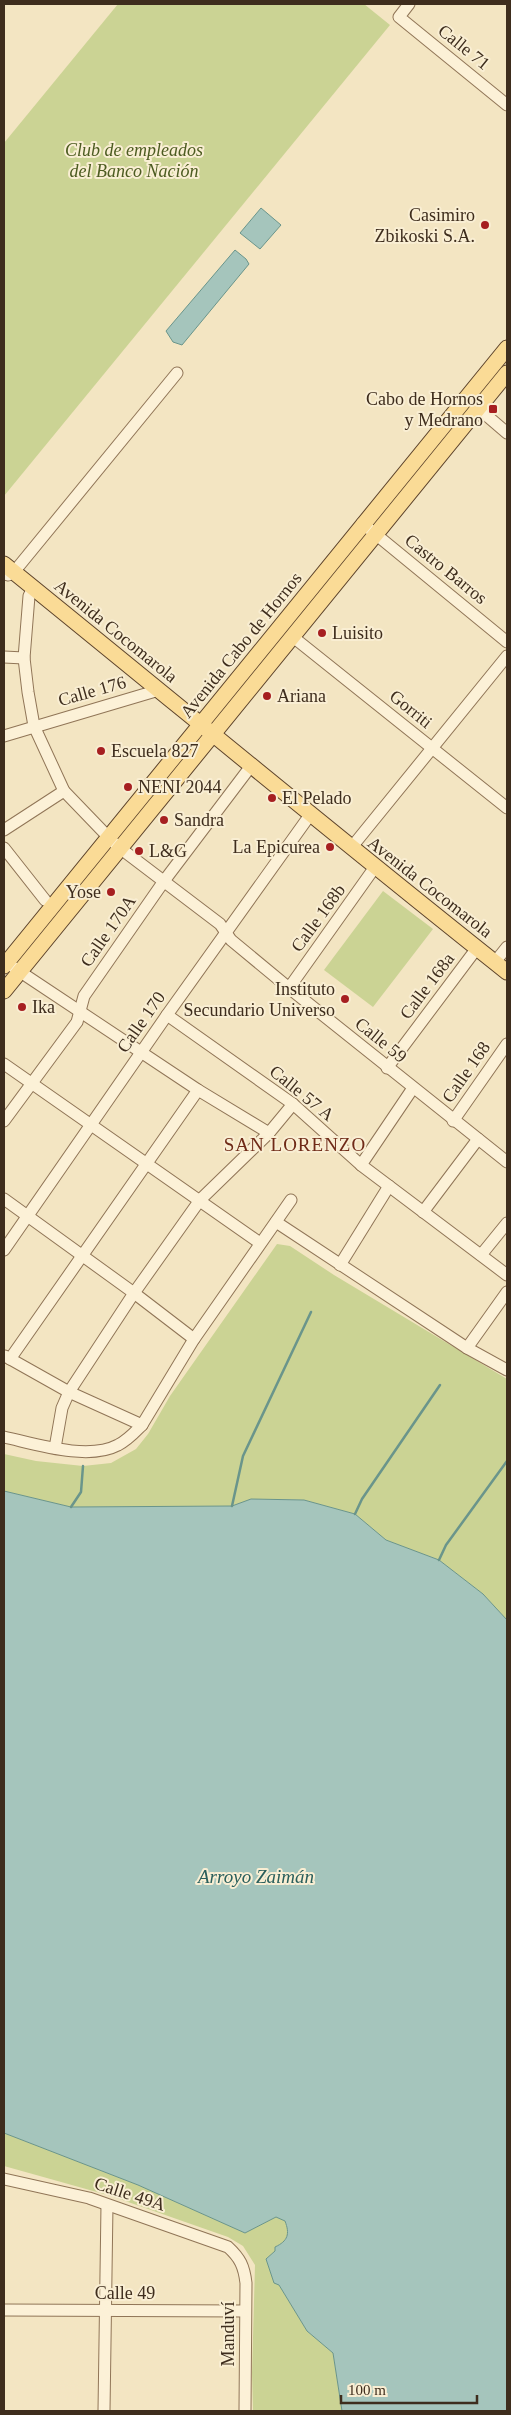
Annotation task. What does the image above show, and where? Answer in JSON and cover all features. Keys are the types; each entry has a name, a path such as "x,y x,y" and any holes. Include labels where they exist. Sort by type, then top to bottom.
{"main road":[{"name":"Avenida Cabo de Hornos","path":"4,991 120,848 362,523 507,348"},
{"name":"Avenida Cabo de Hornos","path":"5,961 108,837 292,637 507,374"},
{"name":"Avenida Cocomarola","path":"7,570 159,690 310,815 507,972"}],"street":[{"name":"Calle 71","path":"409,4 398,17 507,104"},
{"path":"7,570 177,372"},
{"path":"479,409 507,433"},
{"name":"Castro Barros","path":"362,523 507,642"},
{"name":"Calle 59","path":"32,588 29,596 24,658 34,726 64,791 120,848 220,924 226,933 289,988 453,1121 507,1162"},
{"name":"Gorriti","path":"292,637 507,808"},
{"path":"351,848 507,656"},
{"path":"4,657 24,658"},
{"name":"Calle 176","path":"4,736 159,690"},
{"name":"Calle 170A","path":"4,1121 77,1022 84,996 164,881 251,766"},
{"path":"4,830 64,791"},
{"name":"Calle 170","path":"4,1250 167,1015 310,815"},
{"path":"4,848 45,900"},
{"name":"Calle 168b","path":"289,988 376,868"},
{"path":"495,962 507,947"},
{"name":"Calle 168a","path":"387,1068 477,948"},
{"path":"5,961 198,1090 269,1133"},
{"name":"Calle 57 A","path":"167,1015 294,1104 361,1165 507,1275"},
{"name":"Calle 168","path":"453,1121 507,1044"},
{"path":"4,1064 260,1243"},
{"path":"361,1165 413,1088"},
{"path":"142,1425 69,1392 7,1357 84,1256 198,1090"},
{"path":"55,1448 62,1408 69,1392 134,1293 200,1200 269,1133 294,1104"},
{"path":"423,1212 478,1139"},
{"path":"340,1265 389,1186"},
{"path":"4,1200 84,1256 194,1339"},
{"path":"4,1437 55,1448 84,1451 107,1449 119,1445 142,1425 194,1339 291,1200"},
{"path":"276,1222 467,1348 507,1370"},
{"path":"481,1255 507,1223"},
{"path":"467,1348 507,1292"},
{"name":"Calle 49A","path":"4,2179 89,2198 228,2247 239,2257"},
{"path":"104,2411 107,2205"},
{"name":"Manduví","path":"239,2257 244,2267 246,2283 245,2411"},
{"name":"Calle 49","path":"4,2310 245,2312"}],"green space":[{"name":"Club de empleados del Banco Nación","path":"118,4 364,4 390,25 4,496 4,143"},
{"path":"383,891 433,929 373,1007 324,970"},
{"path":"277,1244 290,1246 334,1275 507,1379 507,1620 483,1594 439,1560 386,1540 355,1514 304,1500 252,1499 232,1506 71,1507 4,1491 4,1454 36,1461 83,1466 111,1463 136,1449 148,1434 170,1396"},
{"path":"4,2133 138,2185 245,2233 276,2217 285,2221 287,2237 275,2247 275,2251 266,2259 274,2282 279,2285 307,2331 333,2353 342,2411 253,2411 252,2373 255,2265 243,2246 228,2237 111,2196 4,2166"}],"water":[{"path":"261,208 281,225 260,249 240,233"},
{"path":"235,250 249,264 182,345 173,342 166,331"},
{"name":"Arroyo Zaimán","path":"4,1491 71,1507 232,1506 251,1499 304,1500 355,1514 386,1540 439,1560 483,1594 507,1620 507,2411 342,2411 333,2353 307,2331 279,2285 274,2283 266,2259 275,2251 275,2247 287,2237 285,2221 276,2217 245,2233 138,2185 4,2133"}],"waterway":[{"path":"232,1506 243,1456 311,1312"},
{"path":"355,1514 362,1499 440,1385"},
{"path":"439,1560 446,1545 507,1461"},
{"path":"71,1507 81,1492 83,1466"}],"place":[{"name":"Casimiro Zbikoski S.A.","path":"485,225"},
{"name":"Cabo de Hornos y Medrano","path":"493,409"},
{"name":"Luisito","path":"322,633"},
{"name":"Ariana","path":"267,696"},
{"name":"Escuela 827","path":"101,751"},
{"name":"NENI 2044","path":"128,787"},
{"name":"El Pelado","path":"272,798"},
{"name":"Sandra","path":"164,820"},
{"name":"La Epicurea","path":"330,847"},
{"name":"L&G","path":"139,851"},
{"name":"Yose","path":"111,892"},
{"name":"Instituto Secundario Universo","path":"345,999"},
{"name":"Ika","path":"22,1007"}],"district":[{"name":"SAN LORENZO","path":"295,1144"}]}
